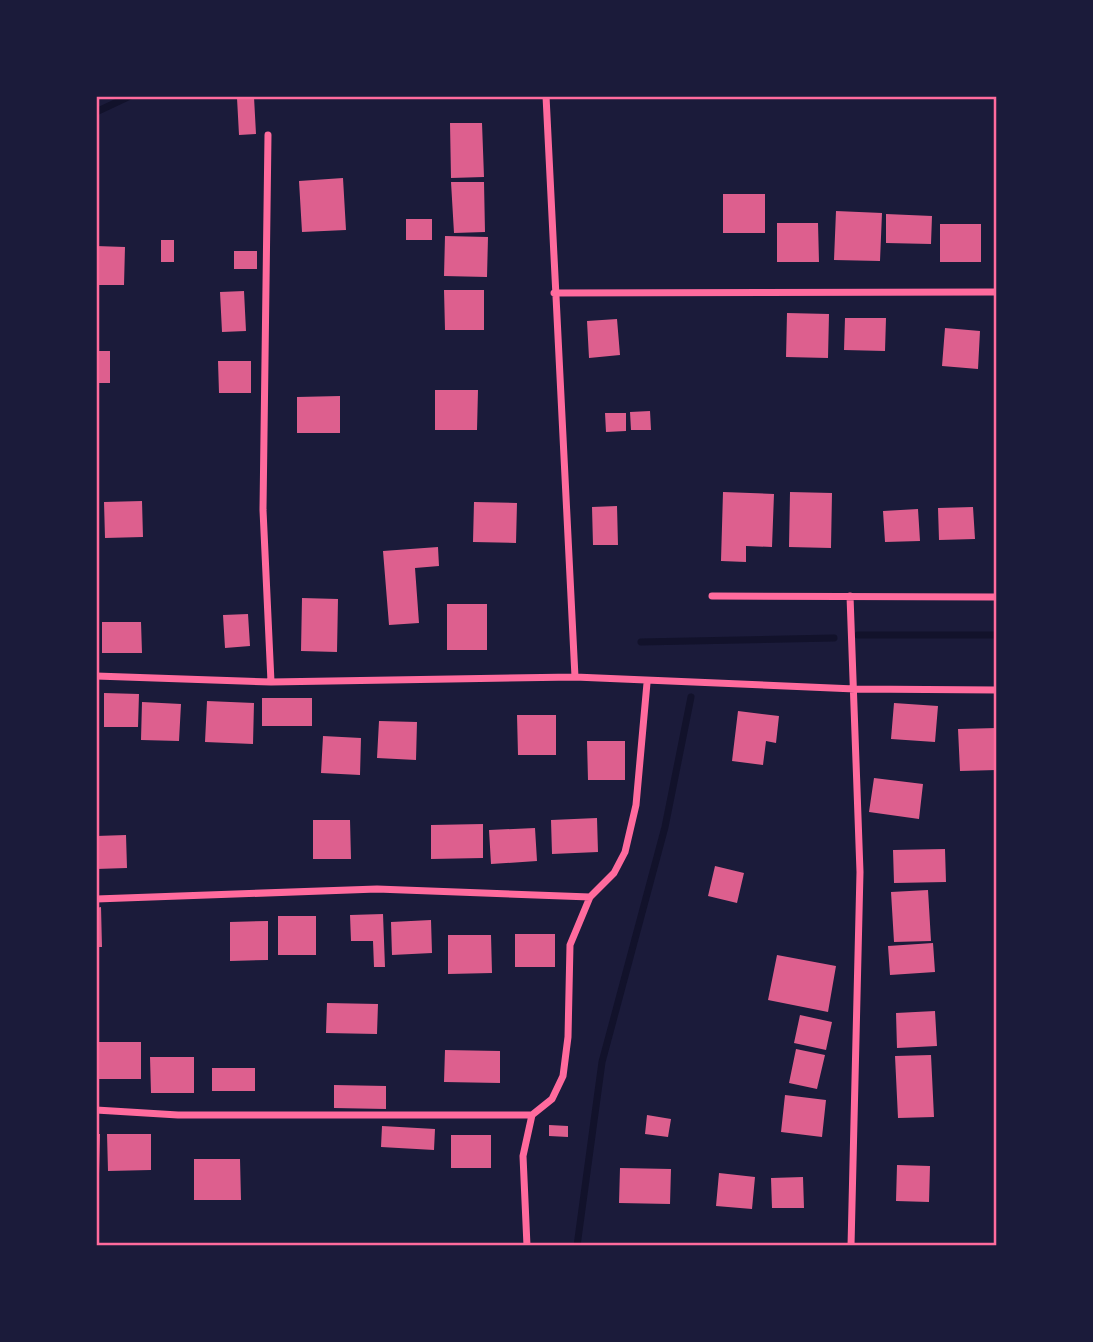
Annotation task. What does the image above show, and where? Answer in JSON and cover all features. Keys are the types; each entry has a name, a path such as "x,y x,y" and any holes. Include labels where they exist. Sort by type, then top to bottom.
{"street":[{"path":"546,96 575,677"},
{"path":"268,135 263,510 271,682"},
{"path":"554,293 997,292"},
{"path":"712,596 997,597"},
{"path":"850,596 860,872 851,1246"},
{"path":"96,676 271,682 575,677 647,683 704,681 855,689 997,690"},
{"path":"96,1110 178,1115 532,1115 552,1099 563,1076 568,1037 570,945 590,897 614,873 625,852 636,805 647,683"},
{"path":"96,899 377,889 590,897"},
{"path":"527,1246 523,1156 532,1115"}],"building":[{"path":"254,97 256,134 239,135 237,98"},
{"path":"450,123 482,123 484,177 451,178"},
{"path":"343,178 346,230 302,232 299,181"},
{"path":"451,182 484,182 485,232 454,233"},
{"path":"723,194 765,194 765,233 723,233"},
{"path":"836,211 882,213 880,261 834,260"},
{"path":"886,214 932,216 931,244 886,243"},
{"path":"406,219 432,219 432,240 406,240"},
{"path":"777,223 818,223 819,262 777,262"},
{"path":"940,224 981,224 981,262 940,262"},
{"path":"445,236 488,237 487,277 444,276"},
{"path":"161,240 174,240 174,262 161,262"},
{"path":"96,246 125,247 124,285 96,285"},
{"path":"234,251 257,251 257,269 234,269"},
{"path":"444,290 484,290 484,330 445,330"},
{"path":"244,291 246,331 222,332 220,292"},
{"path":"787,313 829,314 828,358 786,357"},
{"path":"845,318 886,318 885,351 844,350"},
{"path":"617,319 620,355 589,358 587,321"},
{"path":"945,328 980,331 978,369 942,366"},
{"path":"96,351 110,351 110,383 96,383"},
{"path":"218,361 251,361 251,393 219,393"},
{"path":"435,390 478,390 477,430 435,430"},
{"path":"340,396 340,433 297,433 297,397"},
{"path":"650,411 651,430 631,430 630,412"},
{"path":"605,413 626,413 626,431 606,432"},
{"path":"723,492 774,494 772,547 746,546 746,562 721,561"},
{"path":"790,492 832,493 831,548 789,547"},
{"path":"142,501 143,537 105,538 104,502"},
{"path":"474,502 517,503 516,543 473,542"},
{"path":"617,506 618,545 593,545 592,507"},
{"path":"973,507 975,539 939,540 938,508"},
{"path":"918,509 920,541 885,542 883,511"},
{"path":"438,547 439,566 415,568 419,623 389,625 383,551"},
{"path":"302,598 338,599 337,652 301,651"},
{"path":"447,604 487,604 487,650 447,650"},
{"path":"248,614 250,646 225,648 223,615"},
{"path":"102,622 141,622 142,653 102,653"},
{"path":"104,693 139,694 138,727 104,727"},
{"path":"262,698 312,698 312,726 262,726"},
{"path":"207,701 254,703 253,744 205,742"},
{"path":"142,702 181,704 179,741 141,740"},
{"path":"894,703 938,706 935,742 891,739"},
{"path":"738,711 779,716 776,743 766,741 763,765 732,761"},
{"path":"517,715 556,715 556,755 518,755"},
{"path":"379,721 417,722 416,760 377,758"},
{"path":"997,728 997,770 960,771 958,729"},
{"path":"323,736 361,738 360,775 321,773"},
{"path":"587,741 625,741 625,780 588,780"},
{"path":"874,778 923,784 919,819 869,812"},
{"path":"597,818 598,852 552,854 551,820"},
{"path":"313,820 350,820 351,859 313,859"},
{"path":"483,824 483,858 431,859 431,825"},
{"path":"535,828 537,861 491,864 489,830"},
{"path":"126,835 127,868 96,869 96,836"},
{"path":"945,849 946,882 894,883 893,850"},
{"path":"715,866 744,873 737,903 708,896"},
{"path":"928,890 931,941 894,942 891,892"},
{"path":"101,907 102,947 96,947 96,908"},
{"path":"383,914 385,967 374,967 373,941 351,941 350,915"},
{"path":"278,916 316,916 316,955 278,955"},
{"path":"431,920 432,953 392,955 391,922"},
{"path":"268,921 268,960 230,961 230,922"},
{"path":"515,934 555,934 555,967 515,967"},
{"path":"448,935 491,935 492,973 448,974"},
{"path":"933,943 935,972 890,975 888,946"},
{"path":"777,955 836,966 828,1012 768,1000"},
{"path":"327,1003 378,1004 377,1034 326,1033"},
{"path":"935,1011 937,1046 897,1048 896,1013"},
{"path":"800,1015 832,1022 826,1050 794,1043"},
{"path":"98,1042 141,1042 141,1079 98,1079"},
{"path":"796,1049 825,1055 817,1089 789,1083"},
{"path":"445,1050 500,1051 500,1083 444,1082"},
{"path":"931,1055 934,1117 898,1118 895,1056"},
{"path":"150,1057 194,1057 194,1093 151,1093"},
{"path":"212,1068 255,1068 255,1091 212,1091"},
{"path":"334,1085 386,1086 386,1109 334,1108"},
{"path":"785,1095 826,1100 822,1137 781,1132"},
{"path":"647,1115 671,1119 668,1137 645,1134"},
{"path":"549,1125 568,1126 568,1137 549,1136"},
{"path":"382,1126 435,1129 434,1150 381,1147"},
{"path":"96,1134 100,1134 99,1174 96,1174"},
{"path":"107,1134 151,1134 151,1170 108,1171"},
{"path":"451,1135 491,1135 491,1168 451,1168"},
{"path":"194,1159 240,1159 241,1200 194,1200"},
{"path":"897,1165 930,1166 929,1202 896,1201"},
{"path":"620,1168 671,1169 670,1204 619,1203"},
{"path":"719,1173 755,1177 752,1209 716,1206"},
{"path":"803,1177 804,1208 772,1208 771,1178"}],"waterway":[{"path":"96,112 130,96"},
{"path":"858,635 997,635"},
{"path":"641,642 834,638"},
{"path":"577,1246 602,1062 665,827 691,697"}]}
